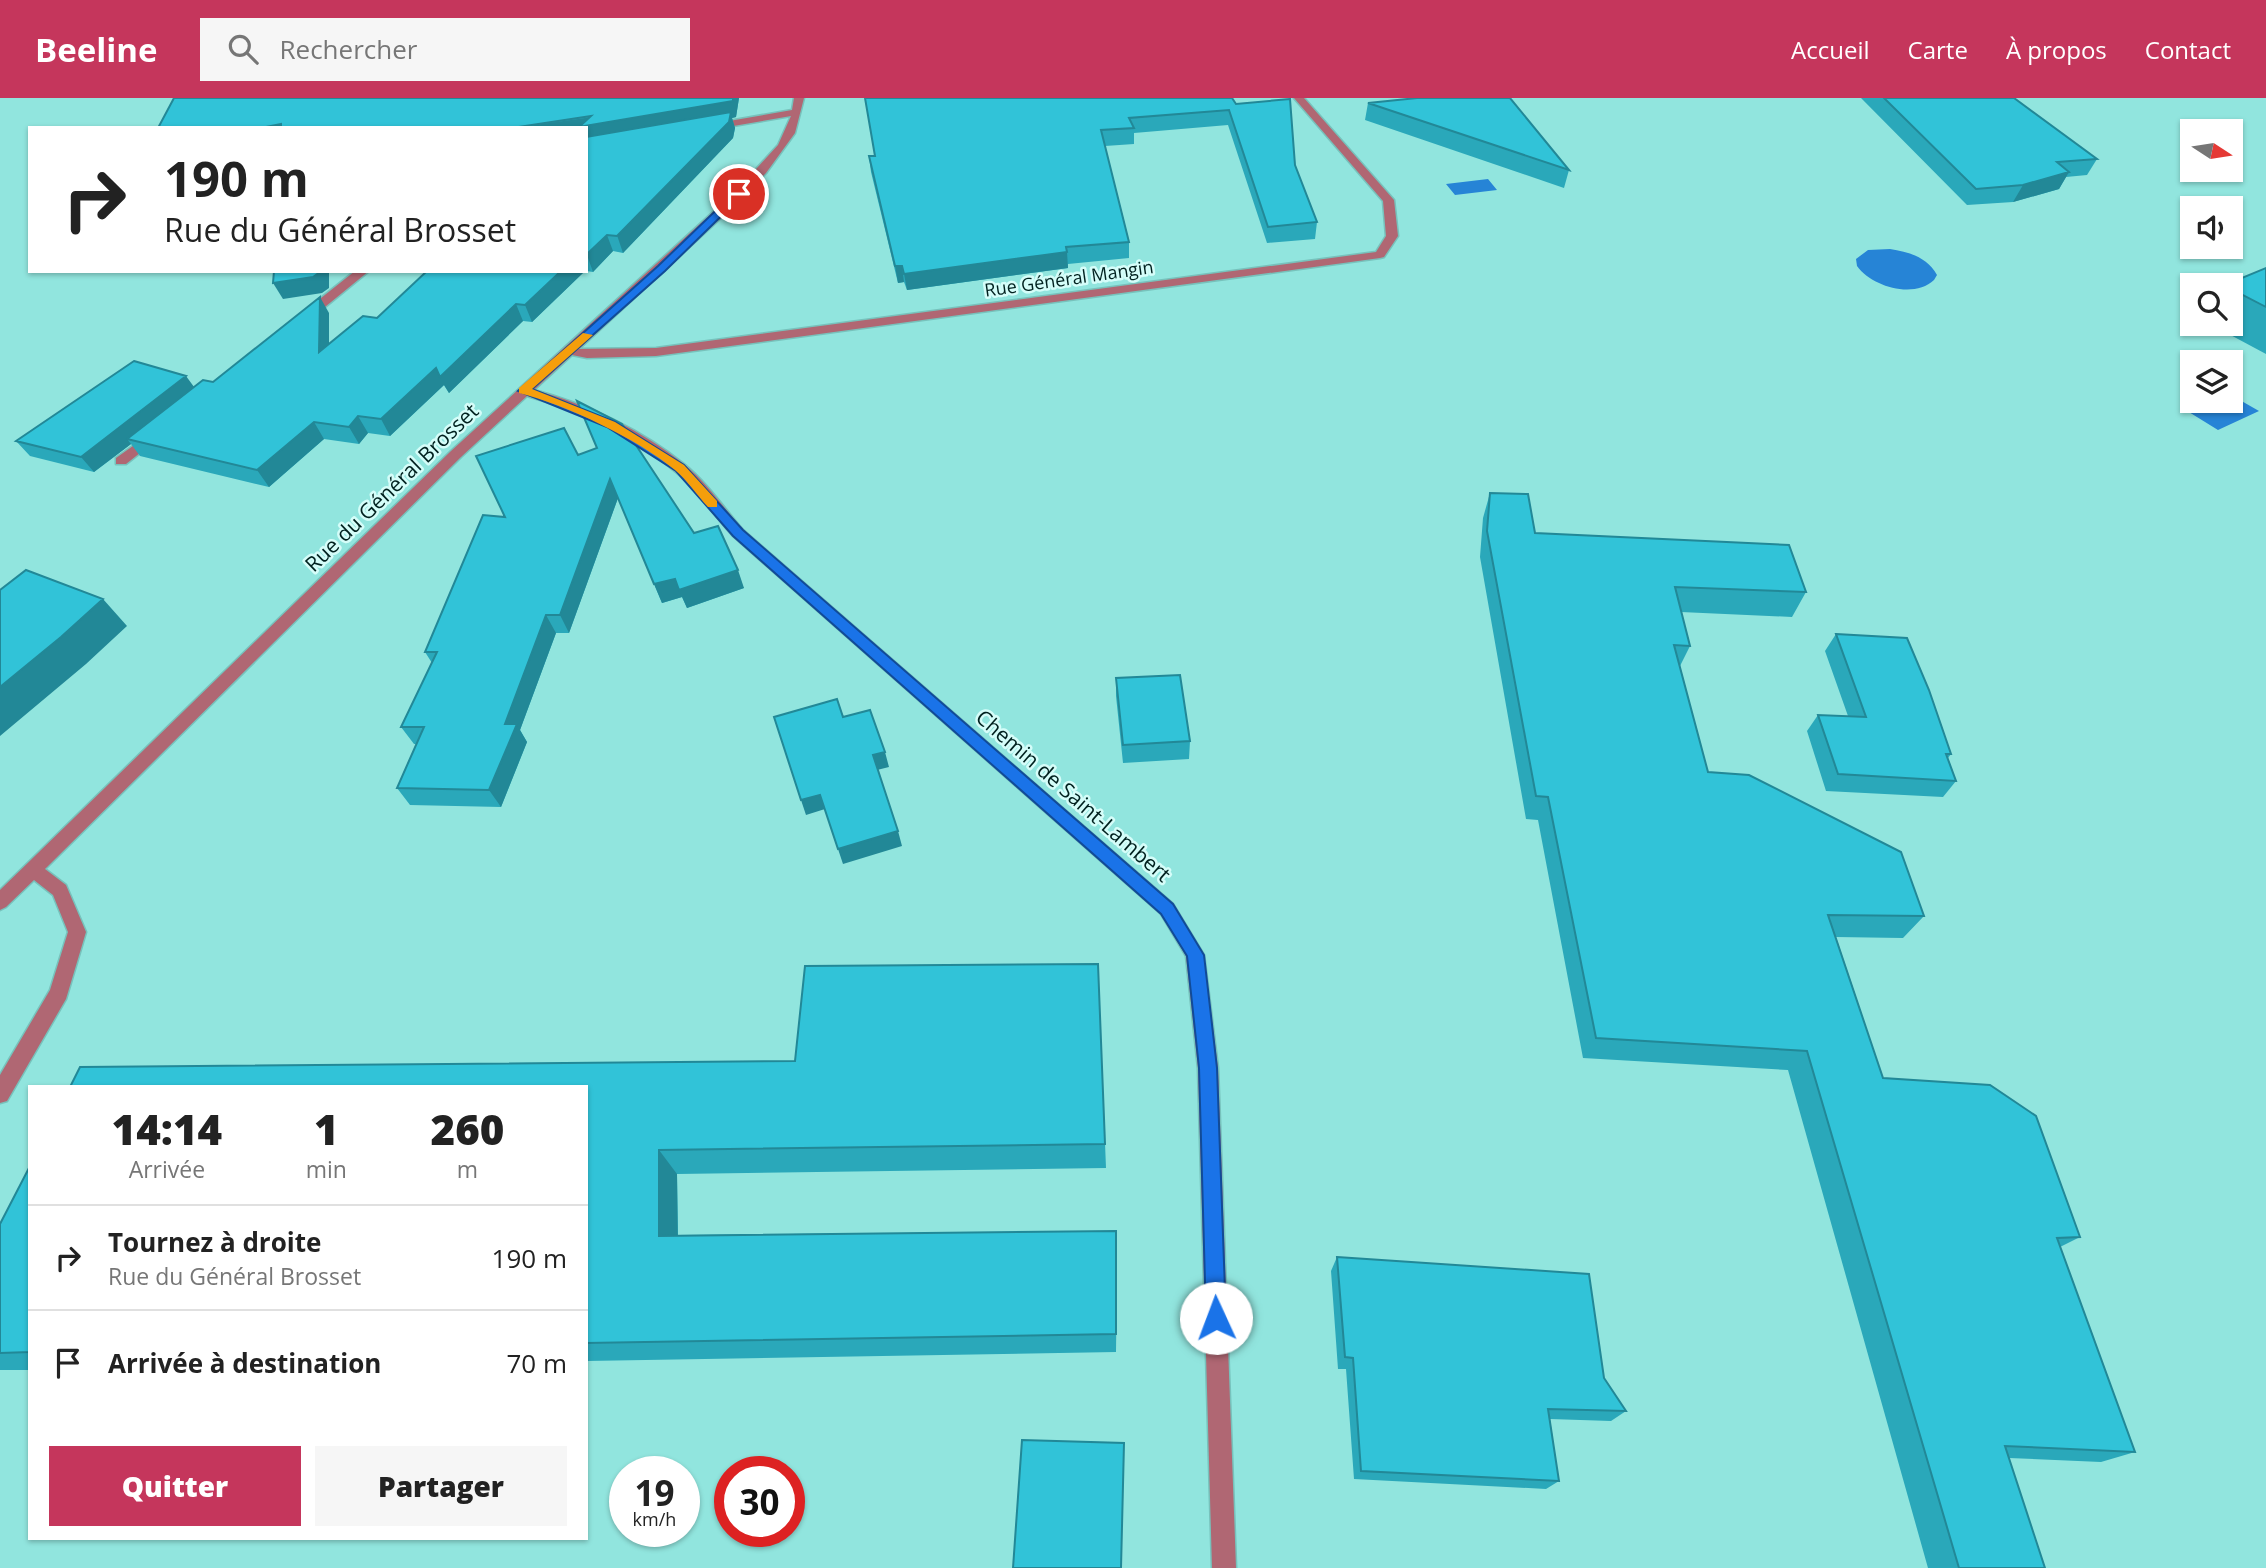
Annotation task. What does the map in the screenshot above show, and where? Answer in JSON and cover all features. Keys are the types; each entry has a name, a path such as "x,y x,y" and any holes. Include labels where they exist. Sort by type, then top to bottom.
{"street":[{"path":"1299,98 1305,98"},
{"name":"Rue Général Mangin","path":"570,351 587,354 656,352 1380,255 1392,236 1388,200 1299,98"},
{"path":"704,128 797,105"},
{"name":"Rue du Général Brosset","path":"0,902 456,454 661,269 758,174 781,145 795,121 797,105"},
{"path":"297,323 360,273"},
{"name":"Chemin de Saint-Lambert","path":"524,391 542,395 611,425 680,468 738,533 1167,909 1195,955 1208,1068 1224,1568"},
{"path":"121,461 165,426"},
{"path":"0,1094 59,993 77,932 60,890 34,870"}],"water":[{"path":"1488,179 1497,190 1455,195 1446,184"},
{"path":"1890,249 1923,260 1937,275 1934,280 1916,289 1894,288 1873,280 1857,266 1856,259 1868,250"},
{"path":"2243,402 2259,411 2218,430 2190,413 2243,413"}],"building":[{"path":"174,98 733,98 733,101 585,126 580,126 591,116 525,126 159,126"},
{"path":"865,98 1232,98 1236,104 1290,99 1295,165 1317,222 1268,227 1229,110 1129,118 1134,128 1101,130 1129,242 1066,247 1067,252 904,274 902,266 895,266 869,156 875,156"},
{"path":"1417,98 1510,98 1569,170 1368,103"},
{"path":"1884,98 2014,98 2097,159 2057,162 2069,172 2023,185 1976,189"},
{"path":"731,112 729,122 617,236 607,235 588,253 588,137"},
{"path":"2266,268 2266,307 2243,295 2243,278"},
{"path":"274,273 319,273 313,277 273,283"},
{"path":"425,273 559,273 525,305 516,304 440,377 436,368 381,419 358,416 349,427 314,422 257,470 127,439 203,380 213,382 320,297 319,352 363,316 377,318"},
{"path":"134,361 186,376 81,457 16,441"},
{"path":"577,401 622,424 694,533 718,526 738,570 679,590 675,579 654,584 610,479 560,615 546,615 505,724 517,724 489,790 397,788 424,727 401,727 437,652 425,652 483,515 505,517 476,456 564,428 578,455 597,448"},
{"path":"1490,493 1528,494 1535,533 1789,545 1806,592 1675,587 1690,646 1674,645 1708,772 1749,775 1901,852 1924,916 1828,915 1883,1078 1990,1085 2036,1116 2080,1237 2057,1238 2135,1452 2005,1446 2045,1568 1959,1568 1807,1051 1596,1038 1548,797 1536,796 1487,531"},
{"path":"26,570 103,599 0,687 0,590"},
{"path":"1836,634 1907,638 1929,690 1951,754 1946,754 1956,781 1838,774 1818,715 1866,717"},
{"path":"1180,675 1190,741 1123,745 1116,678"},
{"path":"837,699 843,717 870,710 885,752 873,755 898,831 838,849 820,795 801,800 774,717"},
{"path":"1098,964 1105,1144 659,1150 659,1236 1116,1231 1116,1334 588,1343 588,1085 71,1085 80,1067 795,1061 805,966"},
{"path":"28,1170 28,1352 0,1353 0,1224"},
{"path":"1337,1257 1589,1274 1604,1378 1626,1411 1548,1409 1559,1481 1361,1471 1353,1358 1345,1357"},
{"path":"1022,1440 1124,1443 1121,1568 1013,1568"}],"slow traffic":[{"path":"587,335 524,391 542,395 611,425 680,468 712,504"}],"route":[{"path":"739,194 661,269 524,391 542,395 611,425 680,468 738,533 1167,909 1195,955 1208,1068 1216,1318"}]}
